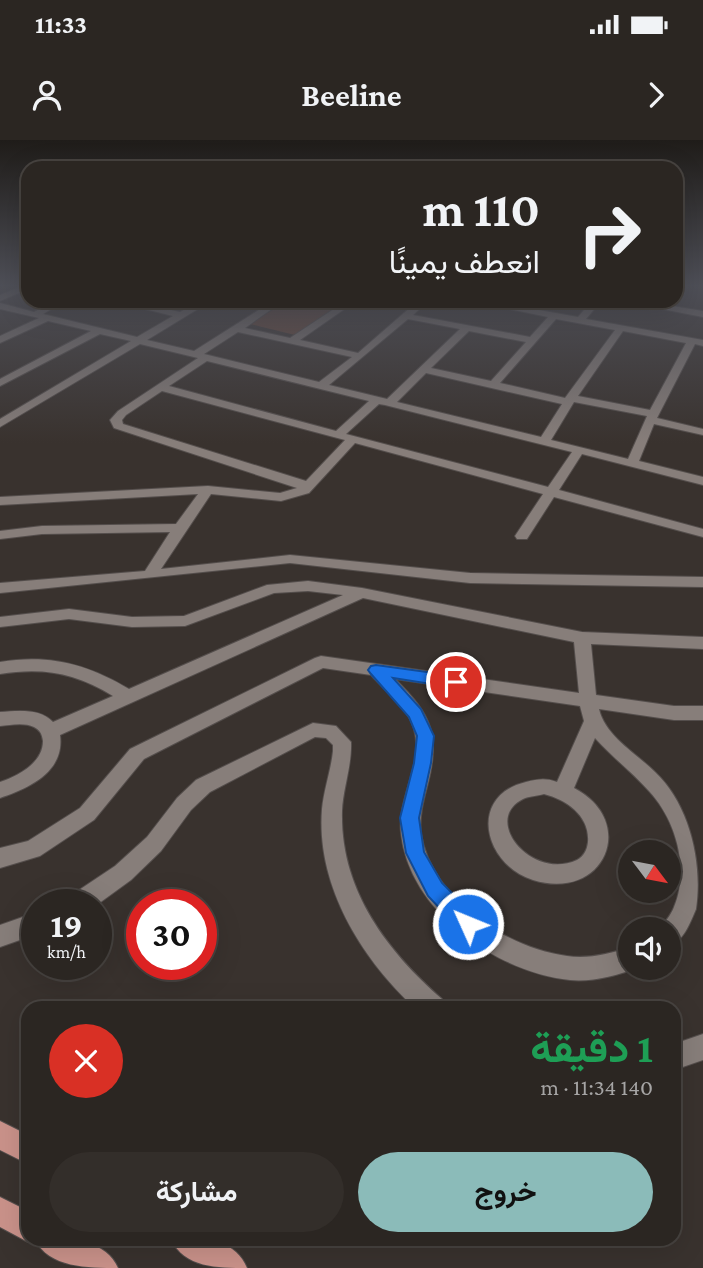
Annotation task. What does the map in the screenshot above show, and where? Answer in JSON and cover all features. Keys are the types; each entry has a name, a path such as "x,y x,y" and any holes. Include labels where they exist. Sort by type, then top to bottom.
{"main road":[{"path":"0,1135 21,1146"},
{"path":"0,1211 21,1223"},
{"path":"64,1246 103,1268"},
{"path":"197,1246 232,1268"}],"street":[{"path":"0,383 84,339"},
{"path":"128,339 703,481"},
{"path":"3,419 146,339"},
{"path":"223,339 122,413 116,420 118,426 302,484 304,490"},
{"path":"282,339 360,356"},
{"path":"292,341 296,339"},
{"path":"321,386 380,339"},
{"path":"338,435 424,369 456,339"},
{"path":"522,339 534,341"},
{"path":"493,385 536,339"},
{"path":"544,441 613,339"},
{"path":"632,463 651,417 697,342 679,339"},
{"path":"424,369 651,417 703,432"},
{"path":"159,387 703,533"},
{"path":"0,501 208,490 281,497 304,490 354,439"},
{"path":"522,536 579,450"},
{"path":"150,575 208,490"},
{"path":"0,535 42,530 180,528"},
{"path":"0,588 300,559 470,578 703,582"},
{"path":"0,622 69,614 132,622 186,621 272,588 308,586 362,593 582,638 703,643"},
{"path":"51,731 362,593"},
{"path":"563,791 593,722 582,638"},
{"path":"0,858 33,849 87,814 137,754 321,662 590,702 674,713 703,713"},
{"path":"0,667 45,663 78,669 129,697"},
{"path":"376,670 416,713 423,726 425,748 411,806 411,836 423,870 448,905 490,939 541,961 566,968 593,968 618,962"},
{"path":"0,719 18,715 35,717 47,724 54,735 53,750 45,764 30,778 12,788 0,790"},
{"path":"593,722 664,795 684,826 695,872 689,913 681,922"},
{"path":"101,889 154,844 184,804 204,786 313,730 330,732 342,742 343,757 332,808 331,838 353,911 380,955 425,1001"},
{"path":"544,786 563,791 581,802 593,817 599,834 597,852 587,866 570,874 550,876 529,869 512,857 500,841 496,823 499,807 510,794 526,787 544,786"},
{"path":"0,936 21,929"},
{"path":"681,1055 703,1047"}],"route":[{"path":"456,682 376,670 416,713 423,726 423,763 410,818 415,853 435,890 468,924"}]}
